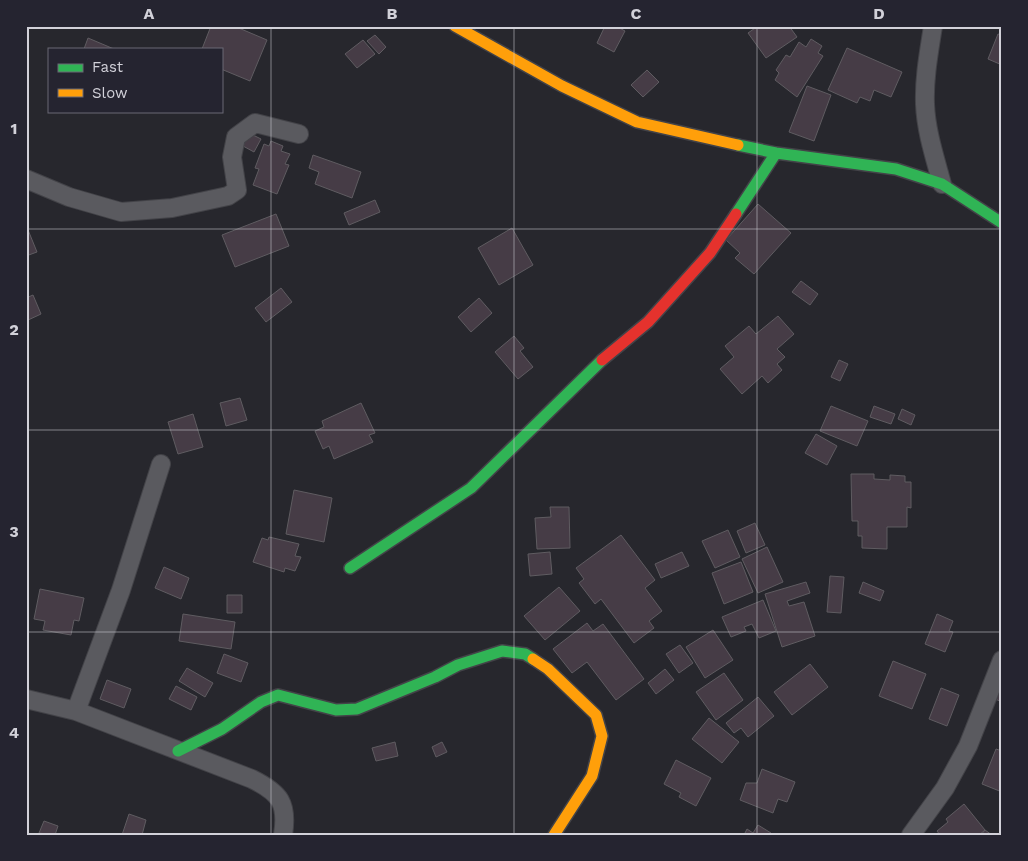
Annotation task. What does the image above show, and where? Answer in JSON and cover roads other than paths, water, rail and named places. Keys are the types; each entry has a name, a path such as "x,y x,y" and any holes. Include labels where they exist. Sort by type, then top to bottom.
{"street":[{"path":"455,26 562,86 638,122 690,136 776,153 896,169 942,184 1002,223"},
{"path":"933,26 927,59 925,104 930,136 942,184"},
{"path":"26,179 69,197 122,212 172,208 228,196 236,190 232,157 236,137 255,123 299,134"},
{"path":"350,568 418,520 471,488 586,373 648,322 710,253 776,153"},
{"path":"76,712 121,590 161,464"},
{"path":"178,751 222,729 261,702 278,695 336,710 357,709 476,659 502,651 525,654 548,669 596,715 602,736 592,776 554,835"},
{"path":"911,835 945,788 968,746 1002,660"},
{"path":"27,701 76,712 271,789 283,804 285,820 283,835"}]}
